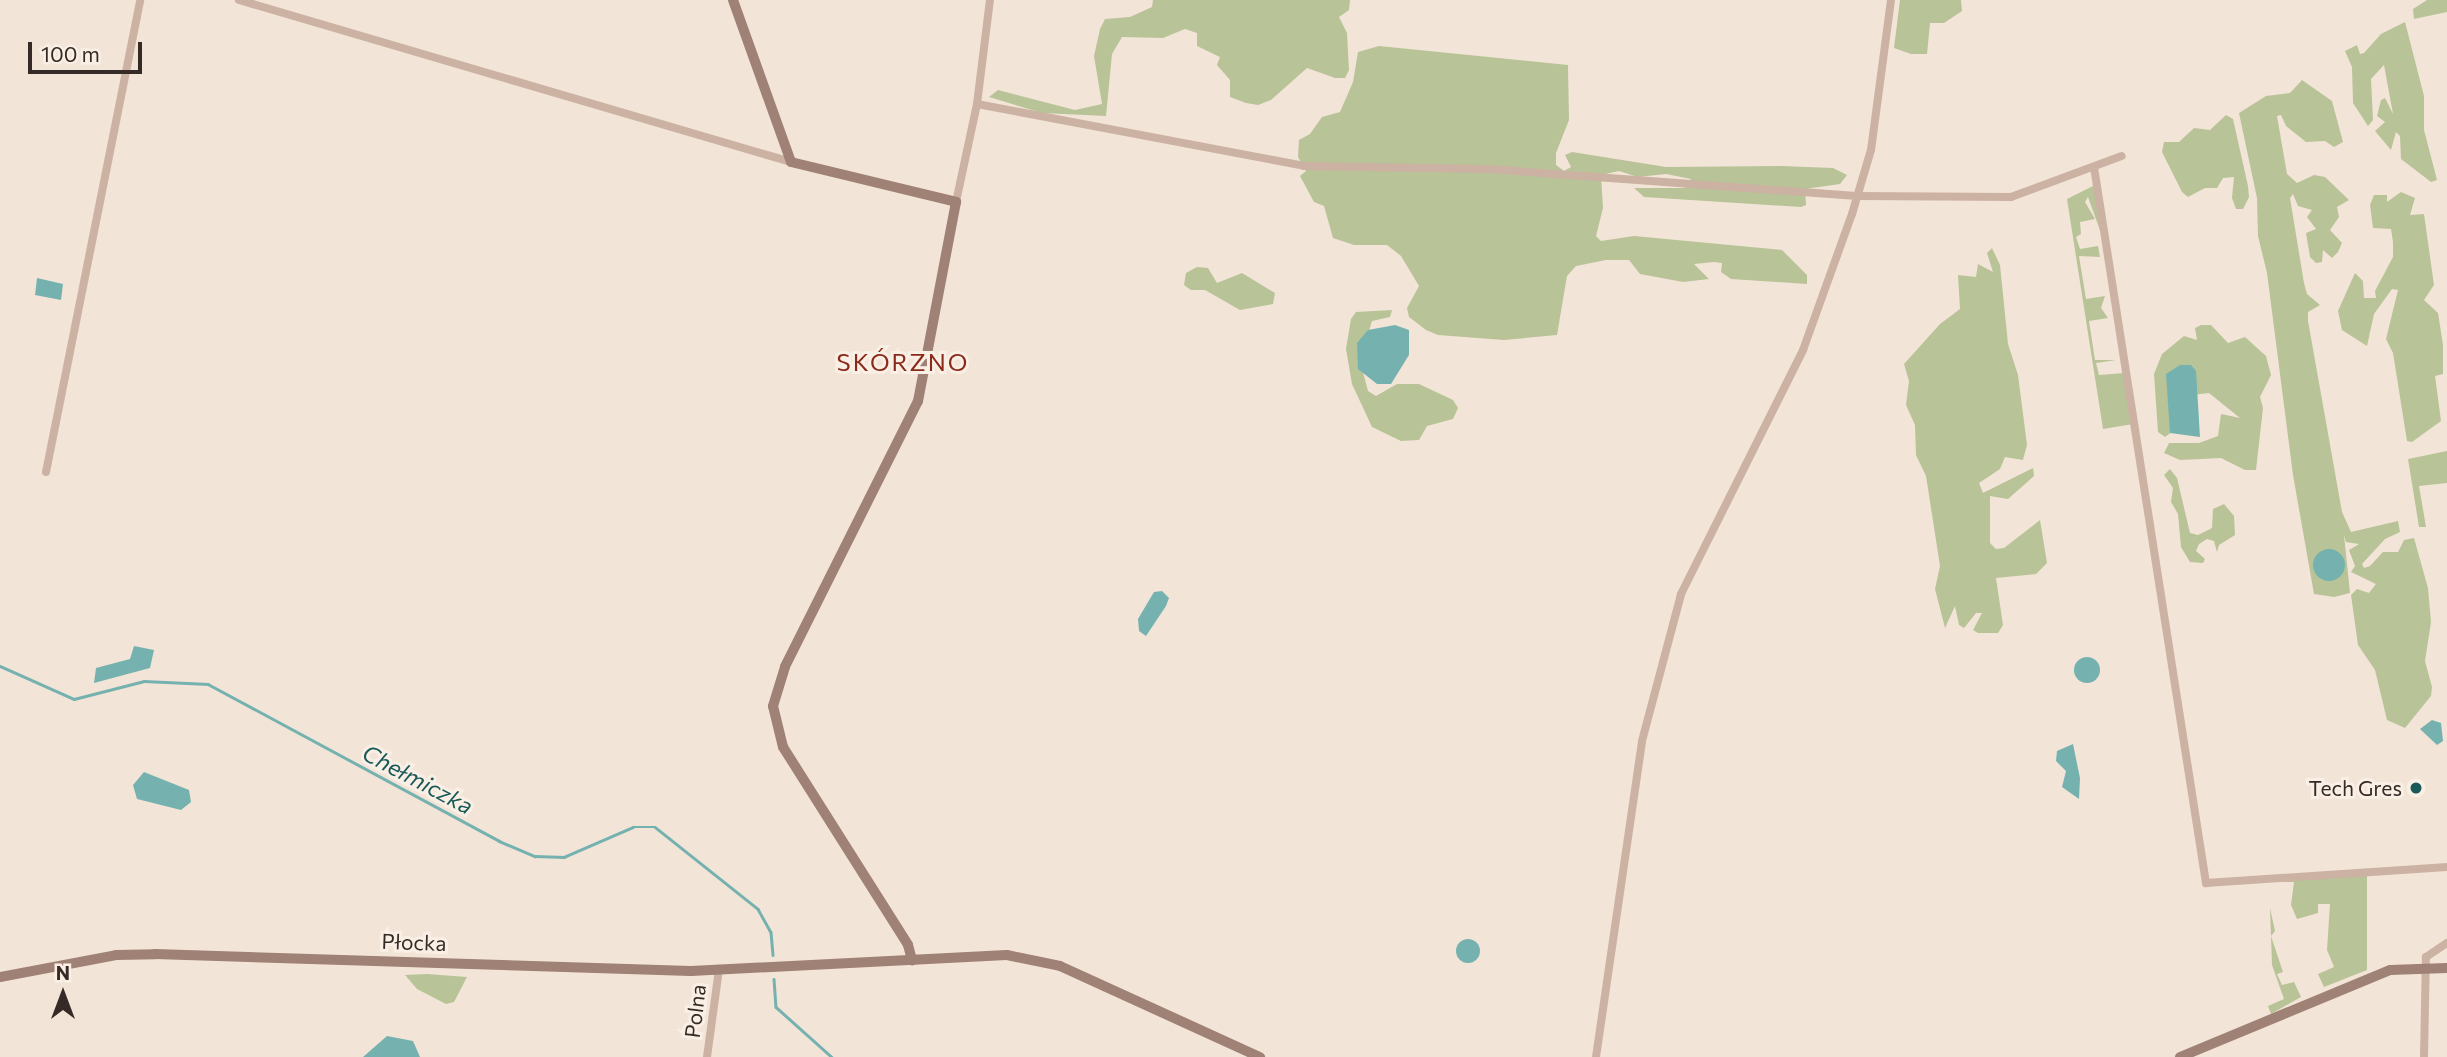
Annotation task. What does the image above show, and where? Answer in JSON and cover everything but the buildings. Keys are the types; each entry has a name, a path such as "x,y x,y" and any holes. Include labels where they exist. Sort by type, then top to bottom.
{"main road":[{"path":"733,0 791,162 957,202 918,401 785,667 773,706 783,747 901,934 912,960"},
{"name":"Płocka","path":"0,977 116,955 155,954 719,969 1007,955 1045,961 1261,1057"},
{"path":"2180,1057 2379,974 2427,967 2447,968"}],"street":[{"path":"46,472 140,0"},
{"path":"239,0 791,162"},
{"path":"957,202 977,104 990,0"},
{"path":"1596,1057 1642,741 1681,594 1803,350 1871,150 1891,0"},
{"path":"977,104 1304,166 1488,170 1857,196 2011,197 2122,156"},
{"path":"2094,167 2206,883 2447,867"},
{"path":"2424,1057 2429,952 2447,943"},
{"name":"Polna","path":"707,1057 719,969"}],"green space":[{"path":"1153,0 1350,0 1349,10 1339,17 1347,33 1349,70 1345,78 1335,78 1307,68 1271,100 1258,105 1246,103 1230,97 1230,80 1217,65 1220,57 1197,46 1197,33 1185,29 1163,38 1122,37 1112,54 1106,116 1042,113 989,97 998,90 1075,110 1102,104 1094,56 1100,29 1105,19 1130,17 1152,7"},
{"path":"1900,0 1961,0 1962,11 1944,23 1930,23 1927,54 1911,54 1894,48"},
{"path":"2427,0 2447,0 2447,12 2414,19 2413,9"},
{"path":"2405,22 2424,96 2424,130 2437,180 2431,182 2401,159 2400,136 2396,132 2391,150 2375,131 2385,122 2377,116 2381,100 2385,98 2393,114 2384,65 2371,79 2373,120 2368,126 2353,103 2352,67 2345,51 2357,45 2360,54 2364,53 2381,34"},
{"path":"1379,46 1568,65 1569,120 1556,153 1556,165 1564,171 1571,167 1565,155 1572,152 1666,167 1833,168 1847,175 1840,184 1805,189 1806,205 1801,207 1644,197 1634,188 1685,188 1691,179 1666,174 1638,177 1619,171 1601,175 1603,208 1596,236 1601,241 1634,236 1782,250 1807,275 1807,284 1731,279 1721,272 1722,263 1714,262 1694,264 1709,279 1683,282 1640,274 1629,260 1606,260 1576,266 1567,276 1557,335 1504,340 1438,335 1426,330 1409,317 1407,308 1419,286 1401,256 1387,245 1354,245 1333,238 1324,206 1314,202 1300,176 1306,171 1298,157 1299,140 1310,134 1322,117 1340,112 1353,82 1358,52"},
{"path":"2302,80 2332,101 2343,142 2334,147 2325,141 2306,142 2286,126 2281,115 2277,116 2287,174 2297,183 2314,175 2325,177 2349,200 2337,207 2339,217 2330,230 2342,243 2338,252 2332,258 2323,250 2322,262 2316,263 2310,257 2306,233 2316,229 2307,217 2312,210 2298,206 2293,194 2290,198 2307,294 2320,305 2308,312 2308,321 2342,512 2351,532 2398,521 2400,532 2385,539 2362,564 2364,568 2370,566 2383,552 2398,552 2404,540 2414,538 2428,588 2431,622 2425,661 2432,687 2431,696 2405,728 2387,720 2375,670 2358,645 2351,595 2357,589 2369,593 2376,584 2351,572 2355,566 2349,550 2359,544 2346,542 2344,535 2350,593 2334,597 2314,594 2293,475 2267,273 2258,236 2257,198 2239,113 2266,96 2290,93"},
{"path":"2226,115 2233,119 2248,186 2249,197 2243,209 2236,209 2232,198 2234,177 2223,178 2217,188 2205,188 2188,197 2182,192 2162,152 2164,142 2179,142 2194,128 2210,130"},
{"path":"2095,185 2101,233 2088,197 2085,202 2095,219 2080,222 2081,234 2076,237 2080,249 2098,246 2100,257 2079,256 2086,299 2105,296 2101,308 2108,318 2089,321 2095,360 2116,360 2096,363 2099,375 2125,373 2133,424 2103,429 2067,199"},
{"path":"2401,192 2415,198 2410,215 2424,214 2434,285 2424,300 2438,313 2443,345 2443,374 2435,376 2441,421 2412,442 2407,441 2393,353 2386,339 2398,290 2392,289 2374,314 2367,346 2342,330 2338,311 2355,273 2363,281 2364,298 2376,298 2375,291 2393,257 2393,242 2391,229 2373,228 2370,205 2374,195 2387,195 2387,202"},
{"path":"1992,248 2000,265 2008,344 2018,375 2027,445 2023,460 2005,457 2000,469 1979,483 1983,493 2033,468 2034,476 2008,499 1990,496 1990,543 1996,549 2004,548 2040,520 2047,563 2036,574 1996,578 2003,625 1998,633 1978,633 1973,630 1982,613 1976,613 1964,628 1959,625 1955,606 1945,628 1935,589 1940,566 1926,476 1916,455 1915,425 1906,405 1909,381 1904,364 1940,324 1960,309 1958,275 1976,277 1978,264 1993,272 1987,253"},
{"path":"1197,267 1208,268 1217,283 1242,273 1275,293 1273,304 1240,310 1205,290 1191,290 1184,285 1186,273"},
{"path":"1392,310 1390,317 1372,321 1360,361 1368,391 1376,396 1397,384 1419,384 1453,400 1458,408 1453,419 1427,426 1419,440 1401,441 1372,427 1352,384 1346,349 1351,319 1356,312"},
{"path":"2211,325 2228,343 2245,337 2266,356 2271,375 2260,397 2263,408 2256,470 2245,470 2221,458 2180,460 2164,453 2169,443 2199,443 2218,436 2221,414 2240,418 2209,393 2184,396 2177,428 2165,437 2158,432 2154,374 2162,354 2184,336 2197,340 2195,328"},
{"path":"2447,451 2447,483 2419,486 2426,527 2419,527 2408,459"},
{"path":"2170,469 2177,478 2190,533 2198,535 2212,528 2213,509 2224,504 2234,516 2235,535 2219,545 2217,552 2214,541 2207,539 2199,544 2196,551 2205,559 2203,563 2190,562 2181,547 2178,514 2171,502 2173,488 2164,475"},
{"path":"2367,874 2367,970 2324,987 2318,974 2334,967 2327,950 2330,904 2318,904 2318,913 2297,919 2291,905 2294,882 2276,882"},
{"path":"2270,908 2275,931 2271,936 2283,972 2277,974 2282,985 2294,982 2301,997 2271,1014 2268,1006 2284,999 2272,965"},
{"path":"405,975 467,977 454,1002 446,1004 417,989"}],"water":[{"path":"37,278 63,284 61,300 35,295"},
{"path":"1395,325 1409,330 1409,355 1391,384 1377,384 1358,369 1357,343 1368,330"},
{"path":"2180,365 2191,365 2196,371 2200,437 2170,433 2166,374"},
{"path":"2329,549 2341,553 2345,565 2341,577 2329,581 2317,577 2313,565 2317,553"},
{"path":"1162,591 1169,598 1146,636 1139,631 1138,619 1154,592"},
{"path":"134,646 154,650 150,668 94,683 96,668 130,659"},
{"path":"2087,657 2096,661 2100,670 2096,679 2087,683 2078,679 2074,670 2078,661"},
{"path":"2432,720 2441,723 2443,741 2437,745 2420,729"},
{"path":"2073,744 2080,778 2079,799 2062,787 2066,771 2056,761 2057,751"},
{"path":"144,772 189,790 191,802 181,810 137,799 133,785"},
{"path":"1468,939 1476,943 1480,951 1476,959 1468,963 1460,959 1456,951 1460,943"},
{"path":"387,1036 413,1041 420,1057 363,1057"}],"waterway":[{"name":"Chełmiczka","path":"0,666 74,699 144,681 208,684 499,841 535,856 564,857 633,827 655,827 758,909 771,932 773,955"},
{"name":"Chełmiczka","path":"774,979 776,1007 832,1057"}],"place":[{"name":"Tech Gres","path":"2416,788"}],"district":[{"name":"SKÓRZNO","path":"903,362"}]}
